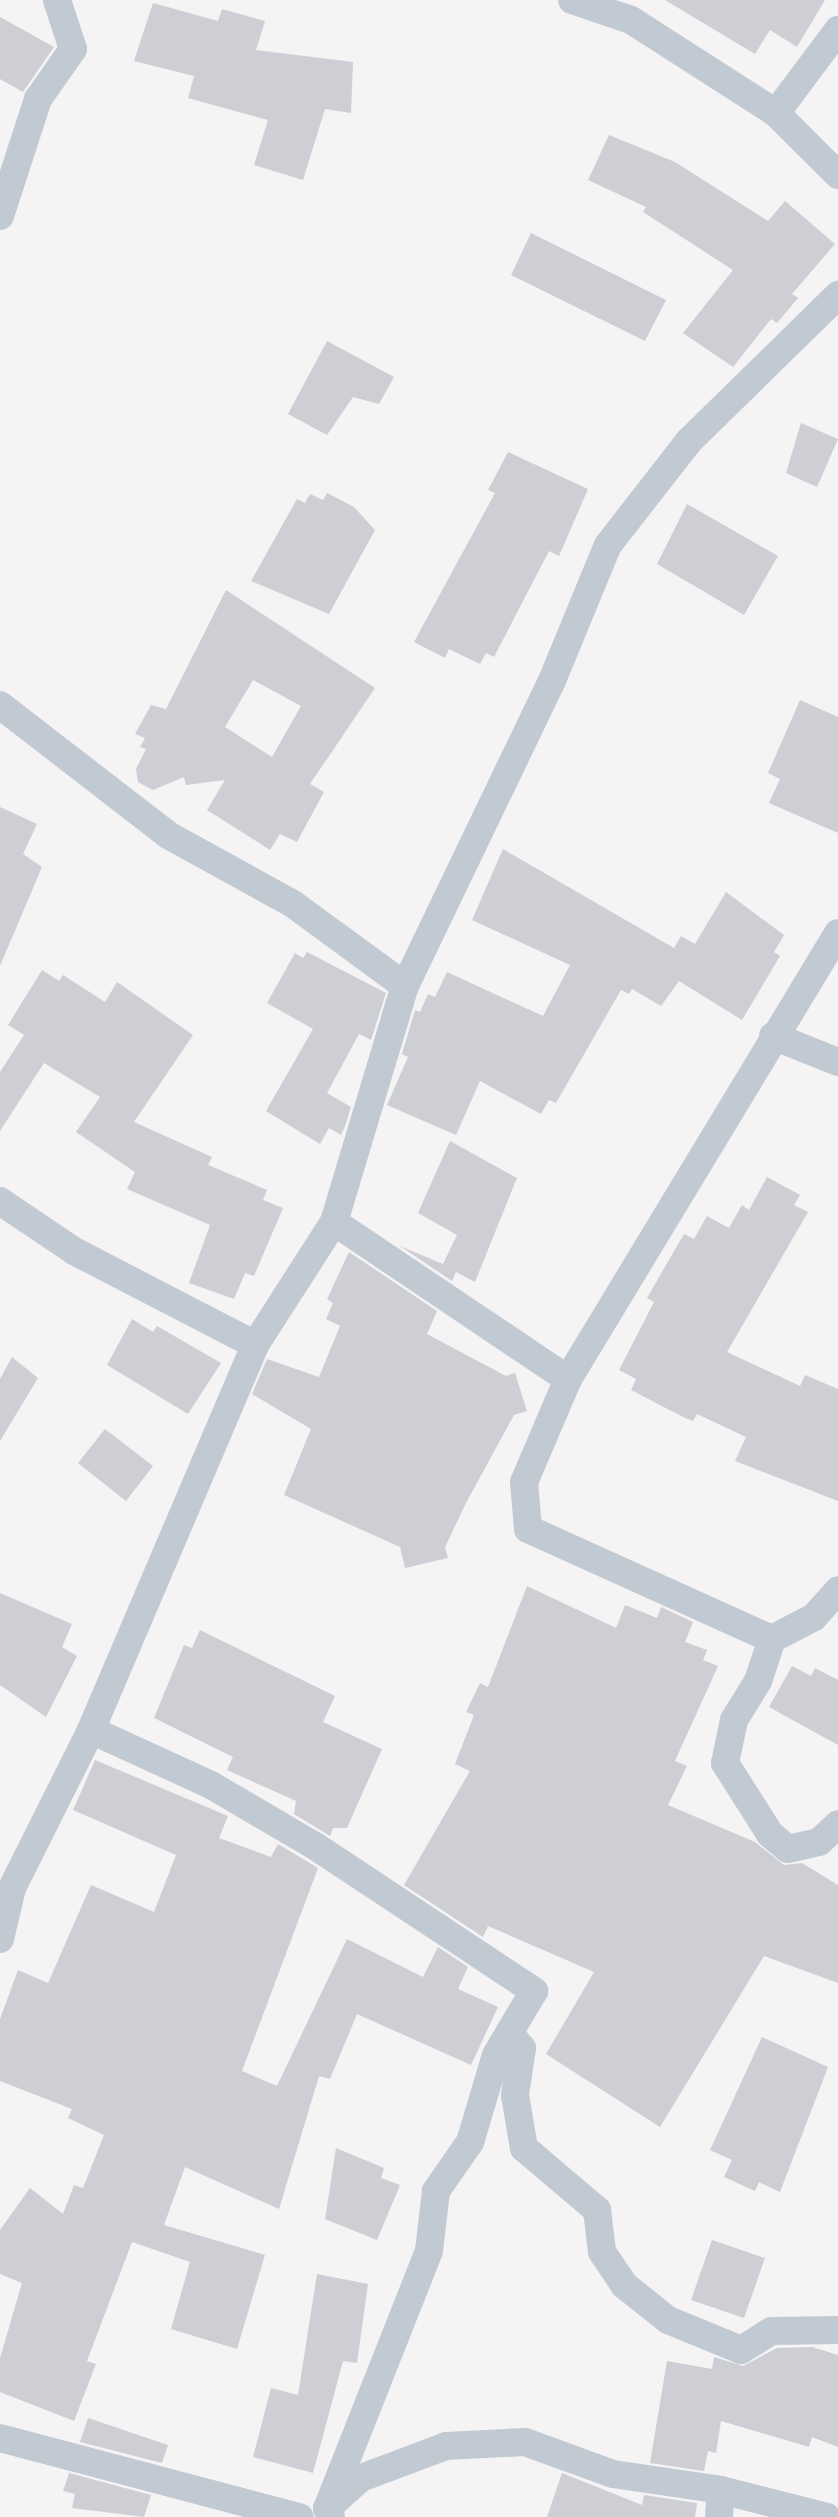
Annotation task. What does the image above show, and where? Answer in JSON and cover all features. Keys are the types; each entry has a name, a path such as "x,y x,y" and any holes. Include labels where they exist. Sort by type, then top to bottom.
{"street":[{"path":"0,215 38,99 73,49 57,0"},
{"path":"572,0 627,10 776,113 838,175"},
{"path":"776,113 838,30"},
{"path":"0,1939 6,1885 91,1730 255,1345 334,1222 405,986 551,683 608,545 689,440 838,295"},
{"path":"0,705 169,835 293,904 405,986"},
{"path":"772,1639 528,1528 524,1482 568,1379 773,1036 838,933"},
{"path":"773,1036 838,1062"},
{"path":"0,1201 74,1251 255,1345"},
{"path":"334,1222 568,1379"},
{"path":"838,1590 814,1617 772,1639 758,1681 734,1720 724,1763 788,1849 819,1842 838,1824"},
{"path":"91,1730 211,1785 315,1846 534,1991 496,2055 470,2142 436,2191 429,2251 323,2514"},
{"path":"509,2033 522,2048 515,2095 524,2148 597,2210 602,2252 624,2285 668,2320 741,2350 772,2331 838,2330"},
{"path":"0,2438 300,2517"},
{"path":"323,2514 361,2477 446,2446 525,2442 612,2474 720,2504 827,2517"}],"building":[{"path":"665,0 825,0 797,47 770,30 755,54"},
{"path":"153,3 218,21 222,9 265,21 256,50 353,62 351,113 325,109 303,180 254,165 268,120 188,98 194,76 134,61"},
{"path":"0,17 54,47 23,92 0,79"},
{"path":"609,135 675,162 768,221 785,201 835,244 792,294 798,298 777,323 771,319 733,367 683,333 733,270 643,212 646,207 588,180"},
{"path":"531,233 666,300 645,341 511,275"},
{"path":"327,341 394,377 379,404 353,397 327,435 288,414"},
{"path":"801,423 838,439 817,487 786,473"},
{"path":"508,452 588,489 559,556 549,551 494,657 486,653 480,664 449,649 445,658 414,642 495,493 488,490"},
{"path":"327,493 354,507 375,530 329,614 251,581 297,499 305,503 310,494 323,500"},
{"path":"687,504 778,556 744,615 657,564"},
{"path":"226,590 375,688 310,784 324,792 297,842 280,834 270,850 207,810 225,780 186,785 184,777 153,790 138,782 136,769 146,749 140,747 145,738 135,734 151,705 166,709","holes":["253,680 301,706 272,757 225,727"]},
{"path":"800,700 838,717 838,833 769,803 780,779 768,773"},
{"path":"0,807 37,824 23,854 42,867 0,966"},
{"path":"503,849 674,948 681,936 695,944 726,892 784,935 774,952 780,956 742,1020 679,981 661,1006 632,989 629,994 621,990 556,1103 549,1100 541,1114 480,1081 456,1135 387,1105 408,1057 402,1054 415,1010 420,1012 428,994 435,997 447,972 543,1016 570,965 472,920"},
{"path":"307,952 386,993 371,1040 359,1034 327,1093 351,1107 345,1126 341,1135 329,1128 320,1144 266,1111 313,1029 267,1003 295,953 303,958"},
{"path":"42,970 59,981 63,975 105,1002 117,982 193,1035 134,1122 212,1157 208,1165 267,1190 263,1200 283,1208 254,1276 245,1273 234,1299 189,1283 210,1225 127,1189 135,1172 76,1132 100,1097 44,1063 0,1131 0,1072 24,1035 8,1025"},
{"path":"450,1141 517,1178 475,1282 456,1272 452,1281 400,1246 443,1264 457,1235 418,1213"},
{"path":"767,1177 800,1195 794,1205 808,1212 727,1352 800,1386 805,1375 838,1389 838,1501 735,1461 746,1437 697,1414 693,1421 685,1418 631,1390 636,1379 619,1370 654,1302 647,1298 684,1234 694,1239 707,1216 729,1228 742,1205 749,1210"},
{"path":"349,1252 437,1311 427,1334 506,1376 515,1373 527,1411 514,1415 466,1503 445,1547 448,1558 405,1568 400,1547 284,1495 311,1429 252,1394 267,1359 319,1377 340,1326 326,1319 333,1303 327,1299"},
{"path":"132,1319 153,1332 157,1326 221,1363 188,1414 107,1365"},
{"path":"12,1357 38,1378 0,1441 0,1379"},
{"path":"105,1429 153,1466 126,1501 78,1463"},
{"path":"527,1586 616,1628 625,1605 657,1618 661,1607 693,1622 685,1642 707,1650 703,1660 718,1666 675,1761 687,1766 668,1805 755,1842 784,1865 802,1863 838,1885 838,1983 764,1956 660,2127 546,2054 594,1972 488,1926 483,1937 404,1885 470,1771 455,1764 474,1715 466,1712 480,1683 488,1687"},
{"path":"0,1593 72,1624 62,1647 77,1656 46,1717 0,1685"},
{"path":"200,1630 335,1696 323,1722 382,1749 347,1828 333,1828 330,1836 294,1814 296,1801 227,1770 233,1757 154,1718 184,1645 192,1648"},
{"path":"792,1666 811,1676 815,1668 838,1680 838,1745 769,1707"},
{"path":"95,1760 228,1816 219,1838 271,1857 278,1844 318,1868 242,2071 277,2086 347,1939 423,1977 438,1947 468,1967 458,1989 498,2007 471,2065 357,2014 330,2079 319,2076 279,2209 185,2167 164,2225 265,2255 237,2349 171,2329 190,2262 132,2242 87,2361 96,2364 74,2421 0,2392 0,2358 22,2283 0,2274 0,2230 30,2188 63,2214 74,2185 83,2188 104,2135 68,2118 72,2109 0,2081 0,2019 18,1970 48,1983 91,1885 154,1912 176,1855 73,1810"},
{"path":"762,2037 828,2067 780,2192 759,2182 755,2191 724,2177 732,2160 710,2150"},
{"path":"336,2148 384,2168 381,2178 400,2185 377,2240 325,2219"},
{"path":"712,2240 765,2258 744,2318 691,2300"},
{"path":"317,2274 368,2284 357,2363 343,2361 313,2473 253,2457 271,2388 298,2395"},
{"path":"812,2347 838,2355 838,2447 812,2437 809,2447 721,2421 716,2453 708,2451 704,2471 650,2463 667,2361 712,2369 714,2357 743,2366 777,2348"},
{"path":"88,2418 168,2445 162,2463 80,2442"},
{"path":"69,2473 151,2495 144,2517 72,2508 75,2494 63,2491"},
{"path":"562,2473 642,2505 644,2495 697,2503 695,2517 547,2517"}]}
